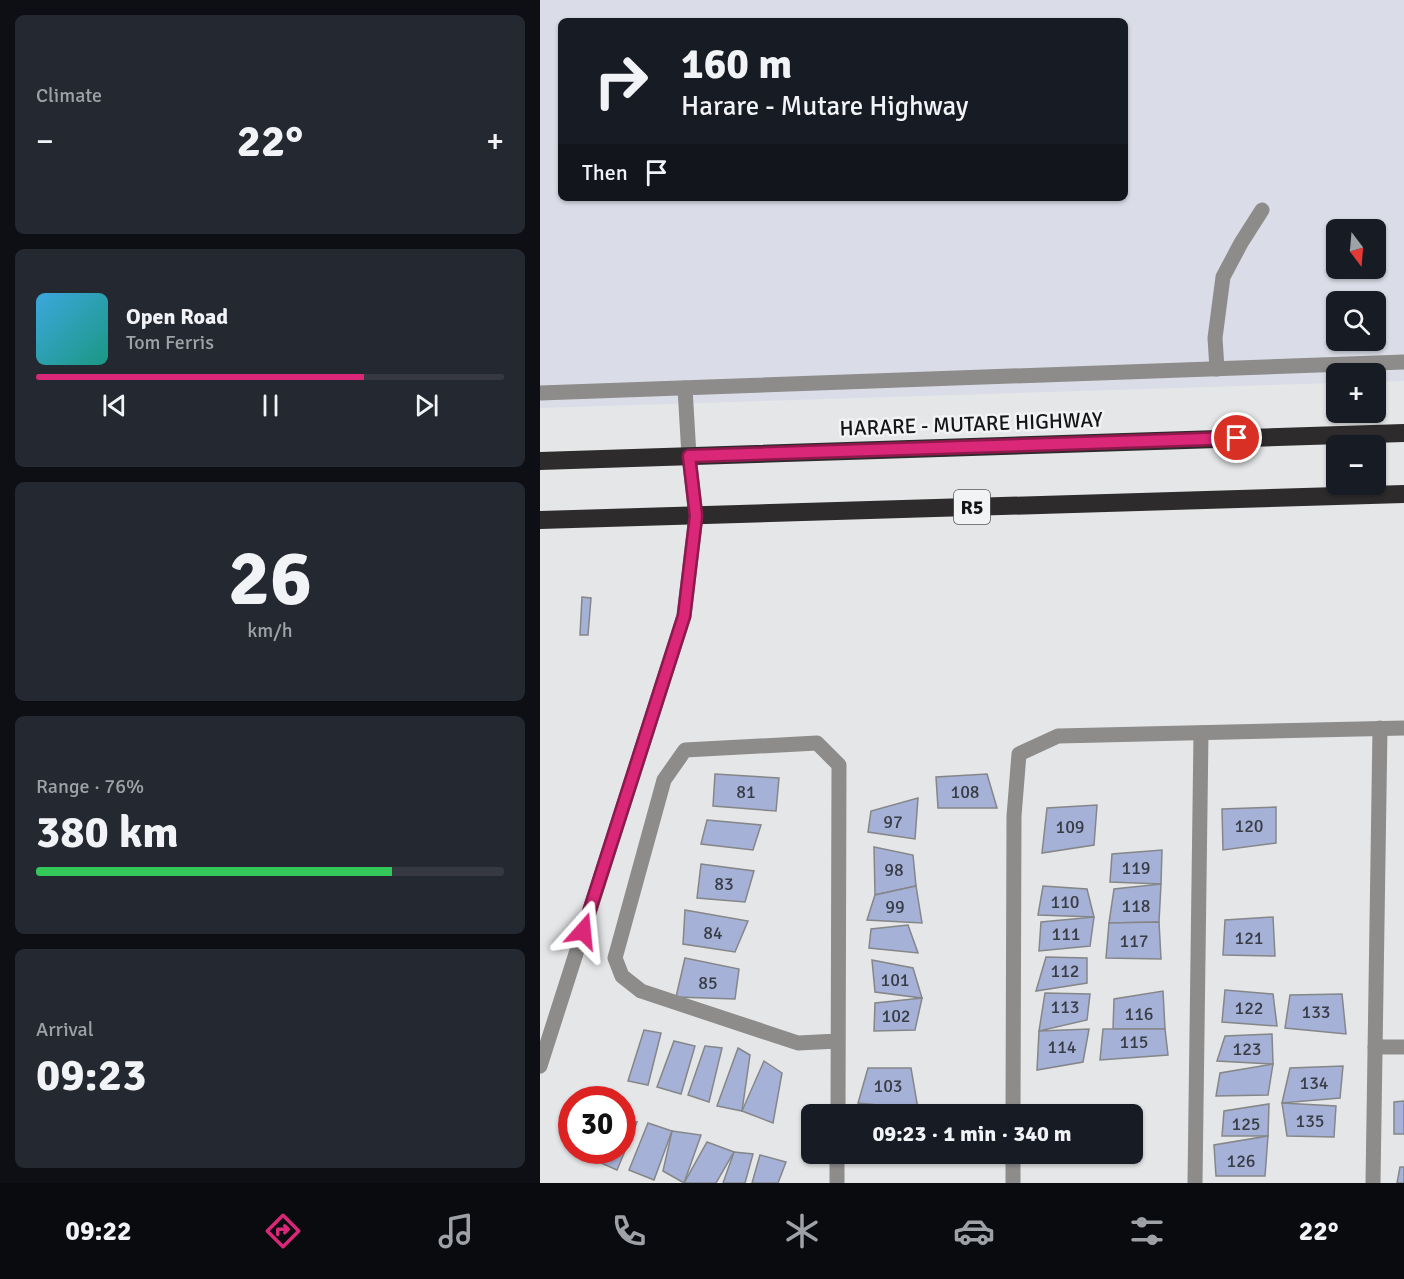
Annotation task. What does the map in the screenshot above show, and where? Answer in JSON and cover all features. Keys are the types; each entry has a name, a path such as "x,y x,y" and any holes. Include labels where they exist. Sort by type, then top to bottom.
{"highway":[{"name":"HARARE - MUTARE HIGHWAY","path":"540,461 1404,433"},
{"name":"R5","path":"540,520 1404,494"}],"street":[{"path":"1217,369 1215,338 1223,277 1262,210"},
{"path":"540,393 1404,362"},
{"path":"540,1066 684,616 696,516 689,456 685,388"},
{"path":"1373,1183 1380,728"},
{"path":"1013,1104 1014,816 1019,754 1058,736 1404,728"},
{"path":"1195,1183 1201,733"},
{"path":"838,1041 798,1043 641,990 622,976 615,958 664,780 685,750 817,743 839,765 838,1104"},
{"path":"1375,1047 1404,1047"},
{"path":"837,1164 837,1183"},
{"path":"1013,1164 1013,1183"}],"shaded area":[{"path":"540,0 1404,0 1404,381 1386,382 1386,363 1326,363 1326,383 540,408"}],"building":[{"path":"582,597 591,598 588,635 580,635"},
{"path":"715,774 779,778 776,811 713,806"},
{"path":"987,774 997,808 938,808 936,777"},
{"path":"918,798 915,839 868,832 871,811"},
{"path":"1097,805 1094,845 1042,853 1047,808"},
{"path":"1276,807 1276,843 1223,850 1222,809"},
{"path":"707,820 761,825 753,850 701,844"},
{"path":"874,847 913,855 916,886 875,895"},
{"path":"1162,850 1161,884 1110,882 1112,854"},
{"path":"701,864 754,871 745,902 697,898"},
{"path":"1161,884 1159,922 1109,923 1114,889"},
{"path":"916,886 922,923 867,920 875,895"},
{"path":"1043,886 1087,889 1094,917 1038,915"},
{"path":"685,910 748,921 735,952 683,944"},
{"path":"1094,917 1090,946 1039,951 1041,922"},
{"path":"1273,917 1275,956 1223,955 1225,920"},
{"path":"1159,922 1161,959 1106,958 1109,923"},
{"path":"908,925 918,953 869,948 871,929"},
{"path":"1046,957 1087,958 1087,983 1036,991"},
{"path":"685,958 739,969 735,999 676,997"},
{"path":"872,960 913,968 922,998 875,992"},
{"path":"1225,990 1273,994 1277,1026 1222,1022"},
{"path":"1163,991 1165,1029 1113,1029 1114,999"},
{"path":"1045,993 1090,994 1087,1020 1039,1031"},
{"path":"1342,994 1346,1034 1285,1028 1290,995"},
{"path":"922,998 915,1030 874,1031 875,1003"},
{"path":"1089,1029 1083,1062 1037,1070 1039,1031"},
{"path":"1103,1029 1165,1029 1168,1055 1100,1060"},
{"path":"644,1030 661,1033 648,1085 628,1081"},
{"path":"1272,1034 1273,1064 1217,1061 1225,1036"},
{"path":"674,1041 695,1046 681,1094 657,1087"},
{"path":"705,1046 722,1048 709,1102 688,1095"},
{"path":"738,1048 750,1055 742,1111 717,1106"},
{"path":"764,1061 782,1073 773,1123 742,1111"},
{"path":"1273,1064 1268,1095 1216,1096 1220,1073"},
{"path":"1343,1066 1340,1098 1282,1103 1290,1068"},
{"path":"868,1068 911,1068 917,1104 858,1103"},
{"path":"1404,1101 1404,1134 1394,1134 1394,1102"},
{"path":"1282,1103 1336,1106 1334,1137 1287,1136"},
{"path":"1269,1104 1268,1136 1222,1136 1224,1111"},
{"path":"648,1123 672,1131 654,1180 629,1170 631,1164 636,1164 636,1153"},
{"path":"672,1131 701,1135 684,1183 663,1171"},
{"path":"1268,1136 1265,1176 1216,1176 1214,1145"},
{"path":"707,1142 734,1152 716,1183 684,1183"},
{"path":"734,1152 753,1154 745,1183 723,1183"},
{"path":"760,1155 786,1162 778,1183 752,1183"},
{"path":"603,1164 620,1164 617,1170"},
{"path":"1400,1167 1404,1167 1404,1183 1397,1183"}],"route":[{"path":"583,931 684,616 696,516 689,456 1237,438"}]}
